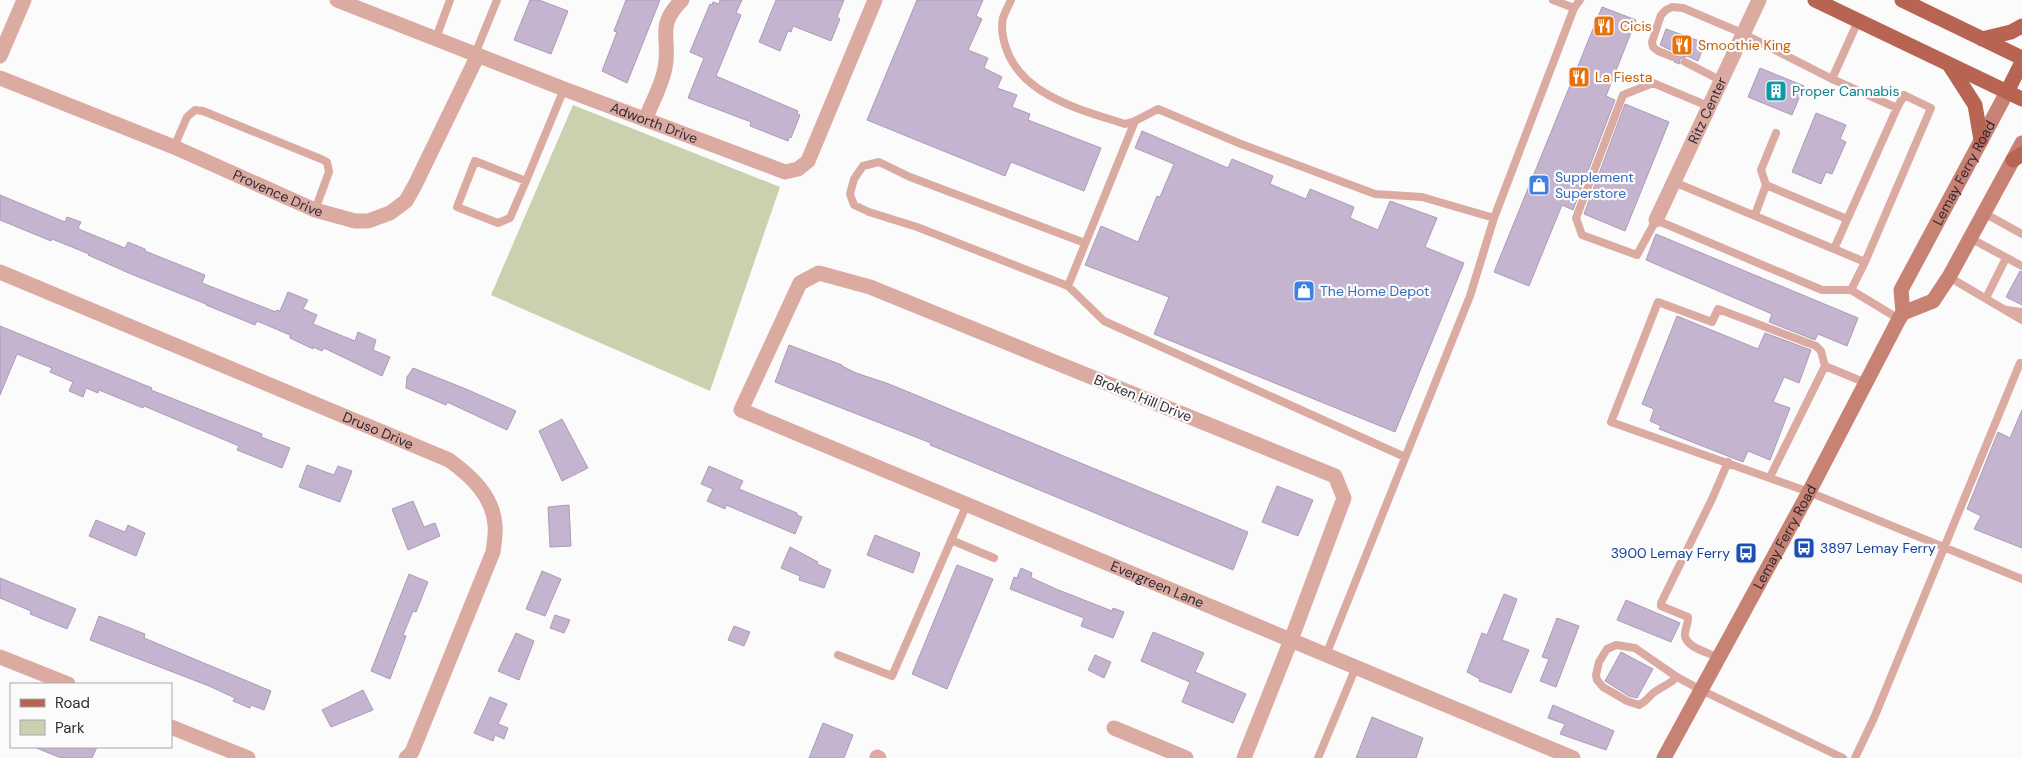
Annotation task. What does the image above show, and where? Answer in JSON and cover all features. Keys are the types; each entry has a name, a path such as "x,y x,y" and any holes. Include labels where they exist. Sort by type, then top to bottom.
{"main road":[{"path":"1815,0 2022,99"},
{"path":"1902,0 2022,58"},
{"path":"1982,39 2011,32 2022,26"},
{"name":"Lemay Ferry Road","path":"1664,758 1809,492 1901,316 1901,290 2022,62"},
{"path":"1949,64 1975,105 1981,140"},
{"path":"1901,316 1934,301 2018,157 2022,143"}],"street":[{"path":"0,56 24,0"},
{"name":"Adworth Drive","path":"338,0 564,89 646,118 785,172 798,169 808,161 875,0"},
{"path":"646,118 665,68 665,30 671,12 682,0"},
{"name":"Ritz Center","path":"1656,220 1759,0"},
{"name":"Provence Drive","path":"0,78 174,148 315,210 355,221 368,221 390,214 406,200 415,185 476,54"},
{"name":"Druso Drive","path":"0,272 450,460 470,476 488,498 495,525 493,552 412,752 406,758"},
{"name":"Broken Hill Drive","path":"741,410 800,283 820,273 870,287 1335,476 1344,498 1291,640 1244,758"},
{"name":"Evergreen Lane","path":"741,410 1573,758"},
{"path":"0,657 65,683"},
{"path":"172,727 248,758"},
{"path":"1114,728 1186,758"}],"lane":[{"path":"436,38 450,0"},
{"path":"476,54 497,0"},
{"path":"1011,0 1003,18 1003,38 1010,59 1024,78 1044,94 1125,124 1134,122 1158,109 1241,144 1375,194 1422,197 1494,218"},
{"path":"1552,0 1574,4"},
{"path":"1326,655 1470,296 1494,218 1574,4 1580,0"},
{"path":"1673,57 1658,51 1653,47 1652,42 1661,15 1672,7 1683,8 1742,33 1896,114"},
{"path":"1832,79 1858,21"},
{"path":"1684,62 1720,80"},
{"path":"1708,106 1654,82 1623,95 1576,218 1582,235 1637,255 1656,220 1822,290 1851,290 1901,316"},
{"path":"526,181 475,161 457,206 498,223 510,218 526,181 564,89"},
{"path":"1834,248 1862,194 1904,95 1932,108 1920,128 1880,221 1865,262 1851,290"},
{"path":"174,148 187,117 195,110 202,111 321,159 327,162 329,172 315,210"},
{"path":"1068,286 1134,122"},
{"path":"1754,215 1766,185 1761,170 1776,133"},
{"path":"1085,243 928,183 879,162 863,166 854,178 850,194 854,205 869,212 917,227 1068,286 1104,321 1405,457"},
{"path":"1674,182 1865,262"},
{"path":"1766,185 1847,225"},
{"path":"1984,213 2021,230"},
{"path":"1970,238 2020,265 2020,271 2022,272"},
{"path":"1986,298 2006,258"},
{"path":"1949,277 2022,320"},
{"path":"1770,477 1825,366 1821,351 1816,346 1718,309 1712,322 1658,302 1611,422 1770,477 2022,579"},
{"path":"2005,310 2022,312"},
{"path":"1855,758 1874,718 2020,363 2022,364"},
{"path":"1825,366 1866,383"},
{"path":"1719,658 1693,646 1684,635 1688,617 1661,606 1661,603 1728,462"},
{"path":"838,656 892,676 967,504"},
{"path":"952,540 994,558"},
{"path":"1677,676 1669,685 1652,694 1646,702 1639,705 1627,701 1604,687 1597,680 1596,675 1599,662 1607,649 1622,644 1635,648 1702,690 1843,758"},
{"path":"1318,758 1356,668"}],"green space":[{"path":"573,105 780,187 710,391 491,295"}],"building":[{"path":"530,0 539,0 568,11 551,54 514,40"},
{"path":"626,0 660,0 627,83 602,71 617,32 614,31"},
{"path":"720,0 742,0 736,13 741,15 716,76 798,111 797,114 800,115 788,141 750,126 751,122 688,98 704,58 690,52 710,4 712,5 713,2 719,4"},
{"path":"776,0 844,0 837,17 840,19 831,41 793,26 791,32 788,31 780,51 759,42"},
{"path":"917,0 983,0 976,16 982,19 968,50 988,58 984,68 1002,77 997,88 1017,95 1012,107 1030,114 1028,120 1101,148 1084,191 1011,162 1005,176 867,120"},
{"path":"1602,7 1636,20 1606,96 1615,100 1573,210 1562,205 1529,286 1494,272"},
{"name":"Smoothie King","path":"1666,29 1705,43 1698,61 1687,56 1680,59 1680,64 1674,62 1678,59 1677,53 1660,45"},
{"name":"Proper Cannabis","path":"1760,68 1804,86 1792,115 1748,97"},
{"path":"1625,104 1669,122 1625,231 1584,214"},
{"path":"1816,113 1846,125 1840,139 1846,142 1832,174 1826,172 1821,184 1792,172"},
{"name":"The Home Depot","path":"1142,131 1228,168 1232,159 1273,176 1270,184 1306,199 1310,189 1354,207 1350,218 1378,230 1390,201 1437,218 1425,247 1464,263 1395,432 1154,334 1169,297 1085,265 1101,226 1138,242 1157,196 1160,197 1174,164 1135,148"},
{"path":"0,195 65,222 67,217 81,222 78,228 81,230 125,248 128,242 145,249 145,251 205,275 202,283 276,312 277,310 280,311 288,292 308,300 303,309 317,315 313,324 355,341 358,332 376,340 373,350 390,357 382,376 324,348 322,351 313,347 313,349 290,338 290,335 257,321 255,325 131,274 89,254 0,220"},
{"path":"1656,234 1858,318 1847,346 1818,334 1815,340 1769,322 1772,314 1646,260"},
{"path":"2020,271 2022,272 2022,305 2006,297"},
{"path":"1677,316 1758,349 1765,333 1811,350 1799,383 1784,377 1773,402 1790,408 1770,460 1748,451 1743,462 1659,429 1661,426 1650,421 1654,409 1642,404"},
{"path":"0,326 152,388 151,390 262,434 261,437 290,448 282,468 237,450 239,446 144,406 143,408 99,390 98,393 86,388 83,397 69,391 73,382 50,372 52,368 17,354 0,395"},
{"path":"789,345 842,365 856,373 889,384 1248,532 1233,570 930,445 931,443 775,382"},
{"path":"413,368 516,411 507,430 447,402 446,405 406,388 407,377"},
{"path":"2022,410 2022,548 1974,529 1981,516 1967,509 1998,432 2010,438"},
{"path":"562,419 588,468 562,481 539,431"},
{"path":"307,465 334,475 338,466 352,471 340,502 299,487"},
{"path":"709,466 743,481 739,489 797,513 797,515 802,517 795,534 726,505 725,509 707,501 713,489 701,484"},
{"path":"1277,486 1313,500 1298,536 1262,522"},
{"path":"413,501 424,527 435,523 440,536 408,550 392,509"},
{"path":"569,505 571,546 550,547 548,507"},
{"path":"96,520 125,532 128,525 145,533 136,556 89,536"},
{"path":"875,535 920,553 913,573 867,555"},
{"path":"790,547 818,562 817,564 831,570 824,588 799,580 800,576 781,568"},
{"path":"957,565 993,579 947,689 912,674"},
{"path":"1021,568 1032,573 1031,577 1034,579 1056,589 1112,611 1113,608 1124,612 1113,638 1081,626 1084,618 1010,589 1014,577 1017,578"},
{"path":"542,571 561,579 545,616 526,609"},
{"path":"409,574 428,582 416,612 413,611 403,635 406,636 390,679 371,671"},
{"path":"0,578 76,609 67,629 30,614 31,611 0,598"},
{"path":"1504,594 1517,599 1502,640 1529,650 1511,693 1479,681 1480,679 1467,672 1482,633 1487,635"},
{"path":"1626,600 1680,623 1671,642 1617,620"},
{"path":"555,615 570,620 564,633 550,628"},
{"path":"99,616 145,634 144,638 271,691 264,710 251,705 250,708 233,701 235,698 209,686 90,640"},
{"path":"1557,618 1579,626 1556,687 1540,681 1549,659 1542,657"},
{"path":"734,626 750,632 744,646 728,640"},
{"path":"1153,632 1204,653 1195,672 1246,694 1233,723 1182,702 1190,682 1141,661"},
{"path":"516,633 534,641 519,680 498,671"},
{"path":"1621,652 1653,669 1637,698 1629,696 1605,681"},
{"path":"1095,655 1111,662 1104,678 1088,670"},
{"path":"363,690 373,710 331,727 322,710"},
{"path":"490,697 507,704 498,724 508,728 504,739 495,735 493,741 474,733"},
{"path":"1553,705 1614,731 1606,750 1560,734 1565,724 1548,718"},
{"path":"1372,717 1423,738 1416,758 1356,758"},
{"path":"823,723 853,735 844,758 809,758"},
{"path":"36,748 97,748 92,758 61,758"}],"place":[{"name":"Cicis","path":"1604,26"},
{"name":"Smoothie King","path":"1682,45"},
{"name":"La Fiesta","path":"1579,77"},
{"name":"Proper Cannabis","path":"1776,91"},
{"name":"Supplement Superstore","path":"1539,185"},
{"name":"The Home Depot","path":"1304,291"},
{"name":"3897 Lemay Ferry","path":"1804,548"},
{"name":"3900 Lemay Ferry","path":"1746,553"}]}
